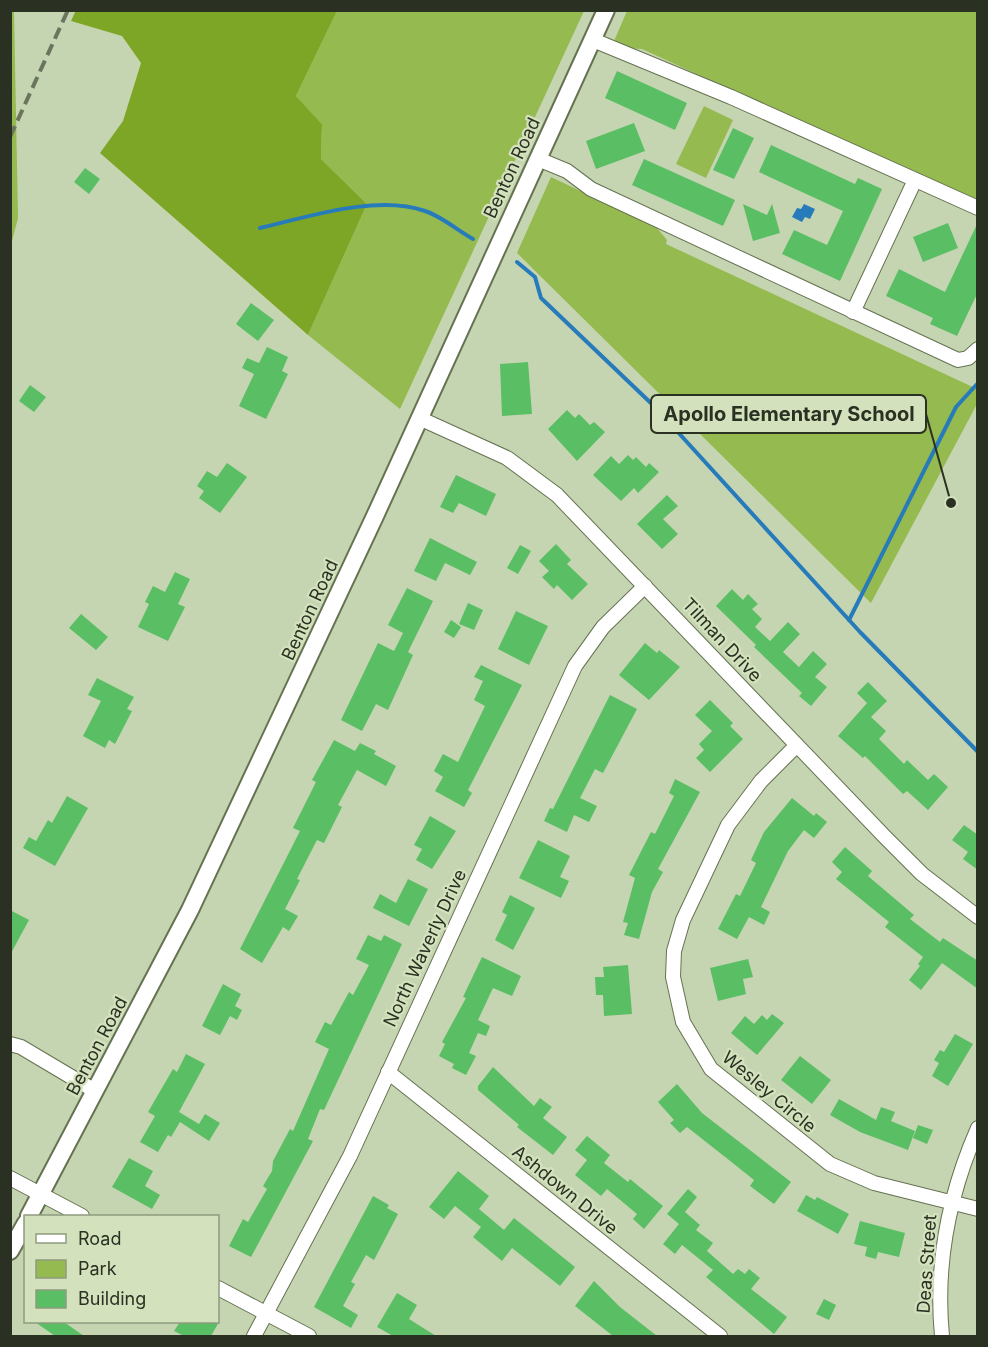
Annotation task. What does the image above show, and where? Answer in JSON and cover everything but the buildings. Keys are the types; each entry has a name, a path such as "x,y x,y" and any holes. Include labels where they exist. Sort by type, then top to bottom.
{"main road":[{"name":"Benton Road","path":"30,1215 195,900 606,10"},
{"path":"10,1251 24,1226"}],"street":[{"path":"592,40 731,98 978,208"},
{"path":"538,159 567,171 591,189 958,360 968,358 978,349"},
{"path":"854,312 915,180"},
{"name":"Tilman Drive","path":"419,418 487,447 540,480 914,866 978,917"},
{"name":"North Waverly Drive","path":"254,1336 350,1156 575,666 603,627 645,586"},
{"name":"Wesley Circle","path":"796,746 761,781 728,825 683,920 674,951 673,977 682,1022 711,1069 830,1164 874,1183 978,1209"},
{"path":"10,1044 21,1047 95,1091"},
{"name":"Ashdown Drive","path":"388,1072 720,1336"},
{"name":"Deas Street","path":"942,1336 942,1264 951,1202 978,1128"},
{"path":"10,1179 80,1215"},
{"path":"219,1289 309,1336"}],"green space":[{"path":"76,10 337,11 296,96 322,124 321,159 367,204 308,335 100,153 123,121 141,63 122,36 71,21"},
{"path":"10,11 14,11 18,218 11,245"},
{"path":"337,11 584,11 400,409 308,335 367,204 321,159 322,124 296,96"},
{"path":"627,11 977,11 977,203 642,49 621,48 614,41"},
{"path":"704,106 733,120 706,178 676,164"},
{"path":"551,177 656,227 667,240 666,244 977,389 977,404 871,603 517,253"}],"water":[{"path":"804,204 815,209 810,219 805,217 802,222 792,217 797,208 801,209"}],"waterway":[{"path":"260,228 342,209 364,206 406,206 431,213 473,239"},
{"path":"517,262 535,277 541,298 655,407 860,632 978,752"},
{"path":"849,620 956,407 978,383"}],"railway":[{"path":"10,137 68,10"}],"place":[{"name":"Apollo Elementary School","path":"951,503"}]}
